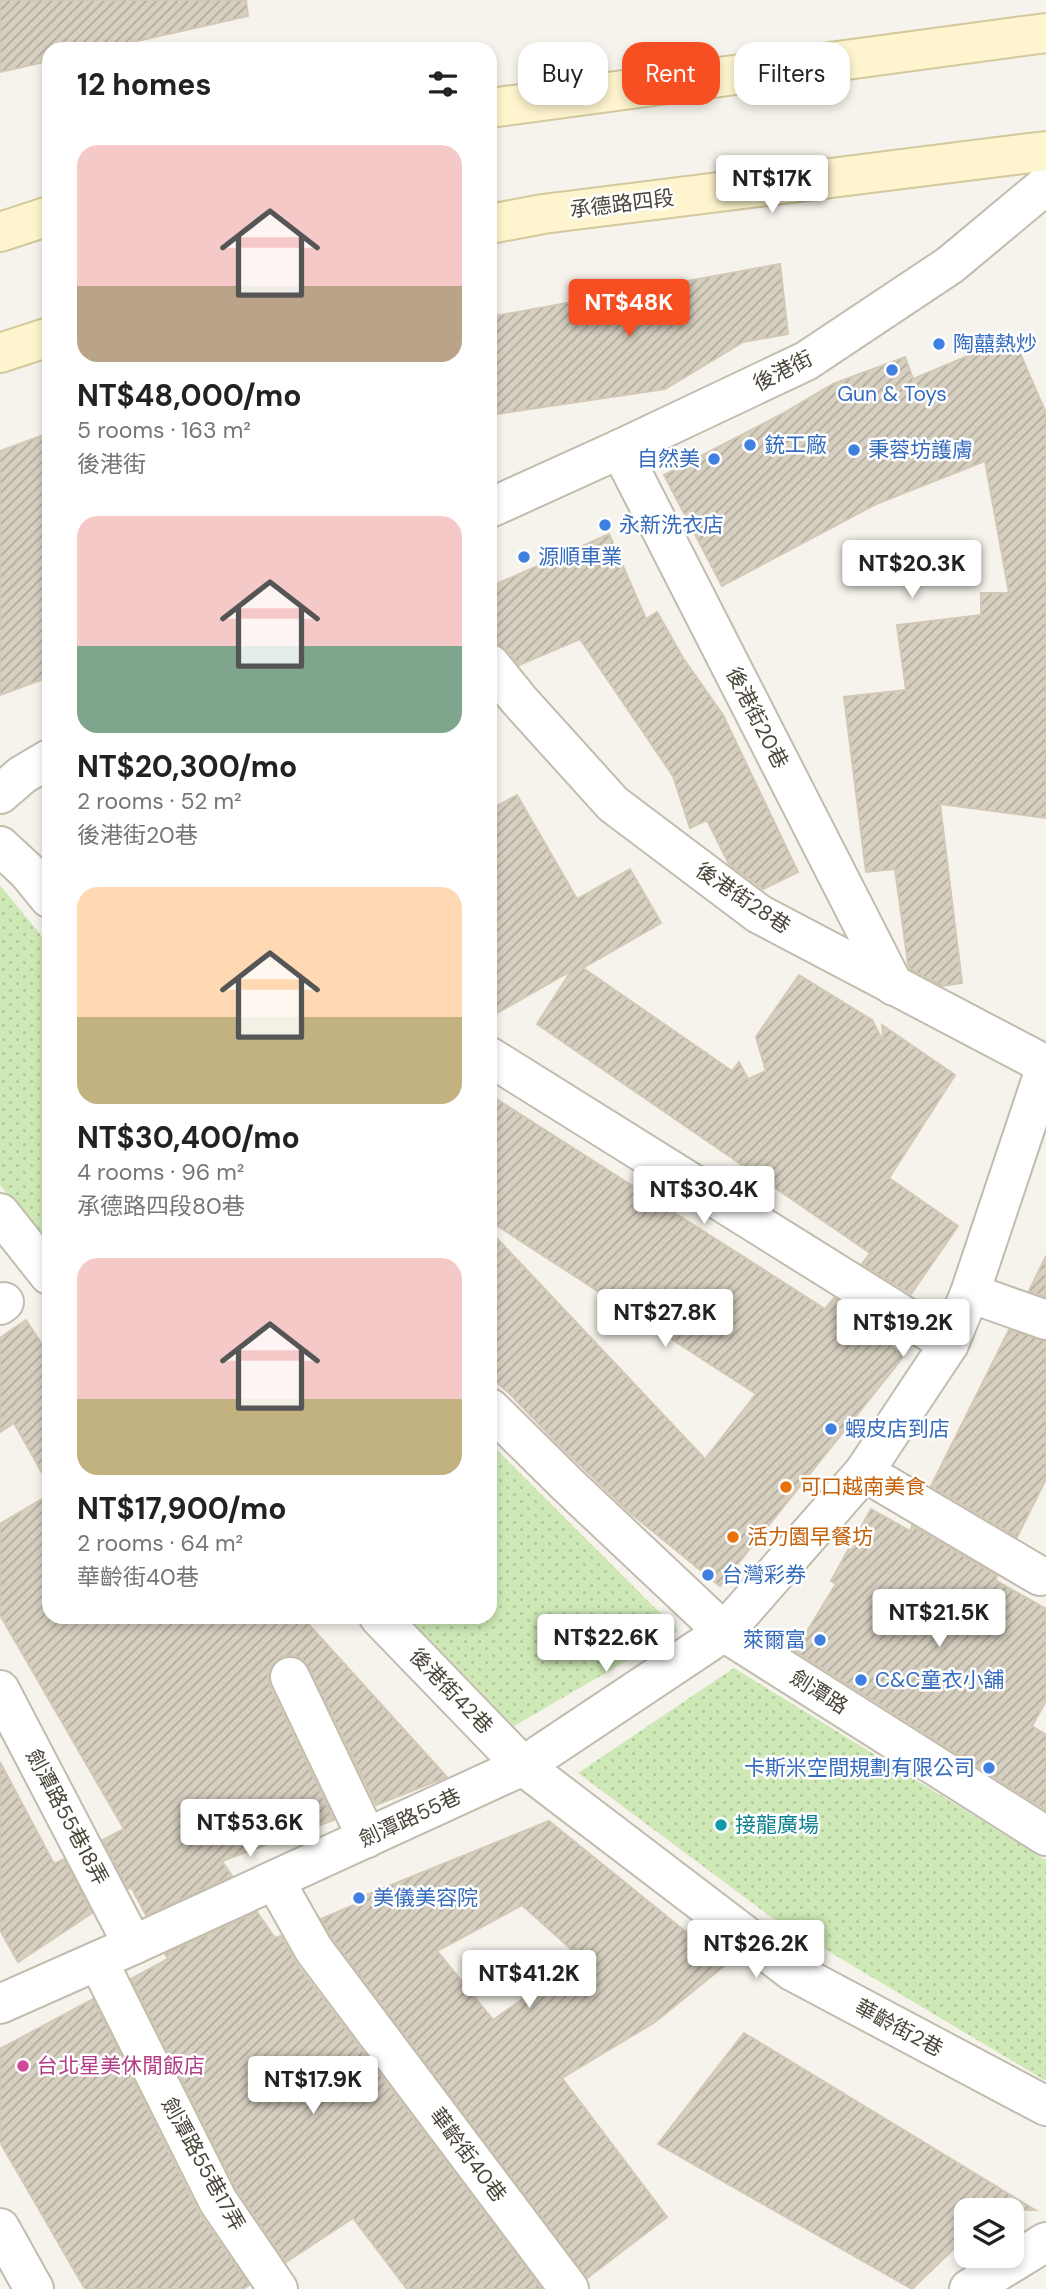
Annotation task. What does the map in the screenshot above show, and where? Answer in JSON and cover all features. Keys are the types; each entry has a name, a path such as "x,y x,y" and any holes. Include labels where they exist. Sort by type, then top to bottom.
{"main road":[{"path":"497,107 1046,33"},
{"name":"承德路四段","path":"497,223 543,214 1046,151"},
{"path":"0,232 42,218"},
{"path":"0,353 42,339"}],"street":[{"name":"後港街","path":"497,505 806,361 950,265 1046,185"},
{"name":"後港街20巷","path":"620,449 894,986"},
{"name":"後港街28巷","path":"497,672 613,804 759,914 1046,1066"},
{"path":"0,794 22,775 42,763"},
{"path":"0,846 42,889"},
{"path":"497,1061 949,1344"},
{"name":"劍潭路55巷","path":"0,2004 523,1766 724,1632 864,1472 949,1344 970,1293 1046,1066"},
{"path":"0,1213 42,1266"},
{"path":"970,1293 1046,1320"},
{"name":"劍潭路","path":"497,1415 724,1632 1046,1836"},
{"path":"864,1472 1040,1576"},
{"name":"後港街42巷","path":"386,1624 523,1766"},
{"path":"290,1677 367,1838"},
{"name":"劍潭路55巷18弄","path":"0,1690 133,1945"},
{"name":"華齡街2巷","path":"523,1766 792,1970 1046,2106"},
{"name":"華齡街40巷","path":"275,1881 314,1950 569,2289"},
{"name":"劍潭路55巷17弄","path":"98,1961 218,2201 278,2289"},
{"path":"0,2228 34,2289"},
{"path":"969,2289 1046,2242"}],"green space":[{"path":"0,885 42,936 42,1236 0,1185"},
{"path":"497,1450 678,1631 514,1726 415,1624 497,1624"},
{"path":"734,1668 1046,1860 1046,2081 771,1917 578,1773"}],"building":[{"path":"0,0 246,0 248,16 133,42 42,42 42,63 0,72"},
{"path":"780,264 788,334 743,342 665,389 497,414 497,316"},
{"path":"1013,337 1046,413 1046,818 940,804 962,983 942,986 910,969 895,869 866,872 844,697 906,690 897,625 981,615 981,593 1009,593 985,461 876,504 722,586 664,475 782,414 833,384 905,357 913,379"},
{"path":"42,436 42,680 0,695 0,451"},
{"path":"609,534 646,619 657,612 683,658 723,715 798,872 763,889 729,864 707,820 690,828 673,776 580,639 519,665 507,650 497,644 497,584"},
{"path":"517,795 577,899 630,869 661,923 583,968 732,1071 739,1062 748,1079 766,1071 756,1037 799,975 872,1020 884,1043 882,1025 955,1075 889,1178 958,1226 911,1294 862,1264 870,1253 537,1024 571,971 497,1013 497,806"},
{"path":"497,1099 825,1309 834,1298 886,1331 881,1338 904,1356 720,1586 628,1511 497,1383 497,1238 705,1459 756,1394 497,1226"},
{"path":"1046,1256 1046,1297 1029,1291"},
{"path":"26,1320 42,1344 42,1473 14,1423 0,1432 0,1338"},
{"path":"1009,1330 1046,1341 1046,1479 1017,1537 931,1486"},
{"path":"42,1499 42,1624 308,1624 447,1777 376,1805 309,1667 302,1659 292,1655 281,1657 272,1665 268,1676 270,1686 334,1820 222,1861 232,1876 146,1915 131,1887 128,1889 103,1840 124,1829 0,1615 0,1524"},
{"path":"871,1509 910,1531 912,1526 997,1576 995,1580 1046,1609 1046,1701 1032,1726 1046,1735 1046,1810 795,1651 836,1584 831,1581"},
{"path":"0,1762 54,1864 64,1859 92,1913 18,1962 0,1930"},
{"path":"549,1821 712,1953 710,1955 724,1966 655,2022 562,2078 667,2217 587,2278 332,1938 321,1919 361,1902 359,1898","holes":["522,1905 581,1958 493,2020 437,1951"]},
{"path":"257,1912 275,1938 281,1936 296,1963 542,2289 407,2289 353,2218 286,2262 237,2190 131,1979 168,1959 165,1954"},
{"path":"93,1999 198,2211 249,2285 243,2289 85,2289 0,2142 0,2049"},
{"path":"744,2033 1015,2198 954,2198 954,2249 912,2289 658,2144"},
{"path":"1024,2203 1035,2210 1024,2210"}],"place":[{"name":"陶囍熱炒","path":"939,344"},
{"name":"Gun & Toys","path":"892,370"},
{"name":"銃工廠","path":"750,445"},
{"name":"秉蓉坊護膚","path":"854,450"},
{"name":"自然美","path":"714,459"},
{"name":"永新洗衣店","path":"605,525"},
{"name":"源順車業","path":"524,557"},
{"name":"蝦皮店到店","path":"831,1429"},
{"name":"可口越南美食","path":"786,1487"},
{"name":"活力園早餐坊","path":"733,1537"},
{"name":"台灣彩券","path":"708,1575"},
{"name":"萊爾富","path":"820,1640"},
{"name":"C&C童衣小舖","path":"861,1680"},
{"name":"卡斯米空間規劃有限公司","path":"989,1768"},
{"name":"接龍廣場","path":"721,1825"},
{"name":"美儀美容院","path":"359,1898"},
{"name":"台北星美休閒飯店","path":"23,2066"}]}
